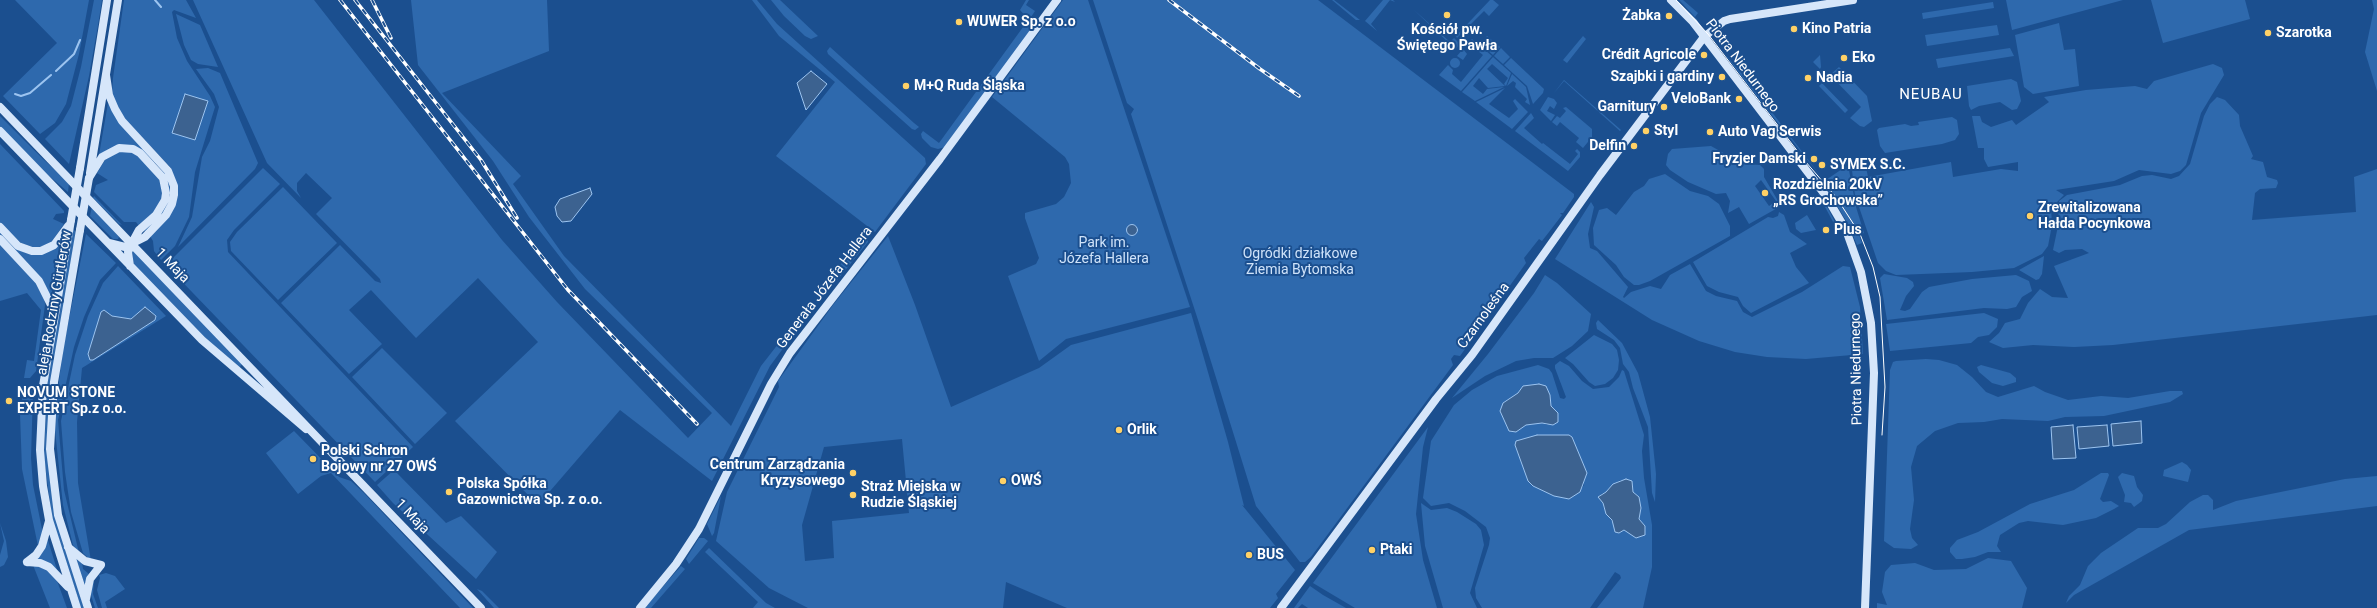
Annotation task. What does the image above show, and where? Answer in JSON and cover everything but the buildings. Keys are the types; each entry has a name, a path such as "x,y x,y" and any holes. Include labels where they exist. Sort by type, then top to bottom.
{"street":[{"name":"aleja Rodziny Gürtlerów","path":"77,608 49,520 41,470 40,432 43,386 107,0"},
{"name":"aleja Rodziny Gürtlerów","path":"86,605 66,545 54,492 50,432 54,382 118,0"},
{"name":"Generała Józefa Hallera","path":"640,608 676,564 699,529 771,384 790,353 940,159 1056,0"},
{"name":"Piotra Niedurnego","path":"1671,0 1704,37 1822,189 1851,241 1861,272 1869,302 1874,373 1865,608"},
{"name":"Czarnoleśna","path":"1281,608 1532,273 1600,175 1704,37 1724,21 1730,19 1852,0"},
{"path":"106,76 109,95 122,121 163,163 172,178 174,195 172,204 166,215 145,237 125,247 108,243"},
{"name":"1 Maja","path":"0,107 301,418 323,444 481,608"},
{"name":"1 Maja","path":"0,131 202,340 323,444"},
{"path":"89,178 102,157 119,148 133,149 150,162 163,178 166,193 161,208 139,230 132,243 128,252 130,266"},
{"path":"0,227 18,246 32,251 41,251 54,245 63,236 71,220"},
{"path":"119,230 139,230"},
{"path":"145,237 145,257"},
{"path":"0,239 39,281 55,314"},
{"path":"49,520 42,546 36,555 27,562 40,563 49,567 71,590"},
{"path":"66,545 85,561 100,565 90,578 86,605"}],"green space":[{"path":"15,0 89,0 79,54 66,104 55,123 40,134 3,96 57,43"},
{"path":"94,0 102,0 89,76 69,164 45,139 62,122 71,106 81,67"},
{"path":"124,0 186,0 196,18 174,10 172,12 177,38 187,61 210,96 215,107 195,172 189,217 175,246 161,260 154,251 153,241 150,236 178,196 178,190 171,168 126,120 118,108 112,94"},
{"path":"193,0 314,0 502,240 557,302 688,438 712,413 585,289 529,217 493,161 418,65 411,0 547,0 549,51 442,93 521,176 513,184 564,256 731,426 761,366 810,303 810,312 770,366 712,481 620,410 538,505 455,421 538,342 478,278 416,338 371,290 349,310 382,344 349,374 281,303 340,245 375,281 381,283 380,279 316,214 332,198 306,173 297,183 297,191 301,198 267,163"},
{"path":"752,0 757,0 777,24 925,158 926,164 875,232 776,156 835,82 779,36"},
{"path":"771,0 780,0 818,36 811,39 805,36 784,16"},
{"path":"1026,0 1029,0 1026,5 1035,11 1029,20 1020,10"},
{"name":"Park im. Józefa Hallera","path":"1063,0 1088,0 1190,307 1066,339 1039,361 1008,276 1036,264 1039,258 1025,218 1025,213 1056,204 1064,197 1071,183 1069,164 1065,157 992,97"},
{"name":"Ogródki działkowe Ziemia Bytomska","path":"1093,0 1318,0 1574,194 1574,197 1563,213 1560,213 1562,215 1542,241 1539,239 1524,258 1526,263 1460,356 1454,355 1451,359 1453,365 1311,557 1305,562 1300,562 1256,506 1199,323 1131,114 1134,109 1127,103"},
{"path":"1332,0 1334,0 1360,20 1356,20"},
{"path":"1383,0 1390,0 1371,24 1377,31 1365,21"},
{"path":"1490,0 1493,0 1499,5 1489,16 1484,11 1457,38 1456,36"},
{"path":"1679,0 1683,0 1698,13 1695,17"},
{"path":"2006,0 2123,0 2012,30"},
{"path":"2151,0 2245,0 2250,19 2163,43"},
{"path":"2372,0 2377,0 2377,91 2365,52 2374,9"},
{"path":"1993,2 1994,8 1923,19 1922,13"},
{"path":"1414,10 1450,42 1454,38 1460,44 1454,51 1450,48 1450,44"},
{"path":"176,14 200,25 218,67 198,64 191,60 184,45"},
{"path":"1026,23 1030,27 1030,31 945,147 938,149 931,147 922,138 921,134 923,131 939,143"},
{"path":"2059,23 2064,50 2075,49 2079,86 2033,94 2024,87 2015,35"},
{"path":"1997,25 1999,35 1927,46 1925,35"},
{"path":"1487,36 1500,47 1493,55 1480,44 1485,45 1488,42 1485,39"},
{"path":"1583,36 1586,39 1567,63 1563,60"},
{"path":"1472,39 1492,56 1461,91 1439,75 1448,65 1453,70 1452,74 1461,82 1483,55 1473,47 1470,50 1465,47"},
{"path":"830,47 919,127 915,130 912,129 828,54 827,51"},
{"path":"1501,48 1510,57 1503,64 1494,56"},
{"path":"2010,48 2014,56 1938,68 1936,59"},
{"path":"1463,49 1467,54 1463,60 1457,56"},
{"path":"1724,53 1749,82 1822,178 1770,113"},
{"path":"1820,55 1821,67 1820,69 1813,62"},
{"path":"1493,57 1511,73 1506,86 1504,84 1508,78 1492,64 1487,69 1505,86 1488,88 1479,78 1473,86 1483,94 1487,89 1504,87 1475,101 1462,92"},
{"path":"1453,58 1457,58 1460,63 1457,68 1453,68 1450,65 1450,61"},
{"path":"1511,58 1544,89 1543,93 1533,104 1527,86 1504,65"},
{"path":"2213,64 2222,68 2224,75 2201,113 2186,165 2180,171 2171,174 2139,170 2114,181 2056,190 2064,195 2051,208 2052,225 2048,246 2042,254 2014,268 1972,272 1896,275 1886,271 1878,263 1855,195 1852,170 1861,162 1865,163 1868,177 1951,162 1953,177 2001,169 2018,171 2018,162 1988,167 1984,159 1984,148 1978,148 1972,116 1980,116 1982,122 1991,127 2012,120 2016,125 2049,102 2044,97 2086,90 2135,86 2147,89 2154,81"},
{"path":"1839,67 1867,96 1872,121 1864,127 1860,126 1850,118 1861,107 1830,75"},
{"path":"208,68 220,73 258,163 255,169 178,247 192,217 202,157 210,141 219,107 214,94 196,69"},
{"path":"1512,74 1526,87 1530,105 1525,102 1527,99 1515,87 1516,83 1513,81 1507,86"},
{"path":"2011,79 2017,82 2021,101 2017,109 2012,110 2000,102 1979,106 1971,110 1969,106 1967,86"},
{"path":"1564,80 1621,130 1620,131 1564,81 1554,93"},
{"path":"1822,83 1848,110 1845,113 1819,86"},
{"path":"1505,88 1489,104 1509,118 1518,109 1513,101 1515,99 1528,112 1512,129 1476,102"},
{"path":"1548,97 1554,99 1557,103 1554,109 1550,106 1547,111 1555,115 1551,121 1540,110"},
{"path":"2217,97 2225,100 2239,115 2240,126 2253,156 2251,159 2263,162 2267,177 2277,180 2278,183 2276,188 2260,189 2255,193 2252,220 2356,212 2354,177 2377,169 2377,315 2113,345 2074,347 2033,345 2003,348 1989,342 1999,333 2005,323 2020,319 2028,303 2040,289 2052,297 2068,298 2054,266 2089,253 2082,249 2065,250 2059,253 2053,250 2058,226 2059,201 2067,195 2120,185 2142,176 2152,175 2171,179 2179,176 2190,164 2204,116 2210,104"},
{"path":"108,103 162,167 170,183 171,196 166,210 145,232 144,230 169,187 160,168 147,155 136,147 99,155"},
{"path":"1566,107 1592,129 1592,137 1583,148 1576,142 1579,138 1560,122 1557,126 1552,122 1557,116 1560,118 1566,111 1563,108"},
{"path":"1531,113 1534,118 1524,128 1542,144 1543,143 1570,164 1578,154 1575,151 1577,149 1580,152 1580,157 1568,171 1515,131"},
{"path":"0,116 69,183 68,192 42,170 0,126"},
{"path":"1952,117 1957,120 1959,134 1955,140 1942,144 1885,153 1880,146 1877,130 1879,128 1905,124 1911,126 1919,125 1918,122"},
{"path":"0,144 64,211 64,213 56,214 53,219 64,224 50,244 36,248 21,243 0,223"},
{"path":"1711,146 1743,164 1760,165 1764,169 1764,177 1781,206 1749,224 1739,207 1728,213 1730,201 1726,193 1716,194 1688,182 1670,170 1666,165 1668,154 1672,149","holes":["1761,180 1776,201 1769,206 1755,186"]},
{"path":"126,151 138,155 160,179 163,197 157,209 139,226 136,222 124,222 94,192 96,185 108,180 97,173 105,160 118,152"},
{"path":"1848,165 1856,207 1864,233 1859,235 1862,243 1857,245 1848,224 1823,182"},
{"path":"263,168 280,184 234,230 227,240 228,252 413,447 375,482 166,265"},
{"path":"1665,174 1690,191 1708,196 1719,204 1730,226 1730,236 1650,281 1639,285 1634,285 1624,277 1616,265 1594,245 1593,228 1599,210 1607,208 1616,215 1634,192 1644,186 1649,179"},
{"path":"283,187 337,243 278,300 231,251 230,242 237,232"},
{"path":"1818,194 1821,195 1839,230 1838,231"},
{"path":"94,196 122,225 119,224 93,198"},
{"path":"1591,202 1594,207 1588,234 1590,248 1597,251 1628,287 1623,297 1624,298 1631,292 1650,286 1661,289 1670,275 1690,264 1706,291 1716,296 1737,301 1743,312 1752,317 1802,292 1843,266 1850,267 1860,307 1863,354 1806,359 1767,357 1735,352 1699,341 1652,320 1555,259"},
{"path":"92,206 119,237 118,239 113,239 90,216"},
{"path":"1779,212 1784,215 1790,232 1807,244 1790,253 1796,267 1809,283 1751,313 1743,306 1738,297 1719,292 1707,286 1693,262 1768,217 1773,218 1778,216"},
{"path":"1807,215 1816,230 1801,233 1796,229 1795,223"},
{"path":"73,229 76,232 49,393 47,452 56,518 84,608 81,608 52,518 44,457 47,386"},
{"path":"0,232 22,251 60,244 51,298 0,235"},
{"path":"86,234 116,263 100,280 84,317 74,347 58,420 64,490 79,553 73,545 63,505 54,421 63,349"},
{"path":"864,234 868,238 868,242 835,283 830,278"},
{"path":"888,236 915,305 951,407 1039,368 1071,345 1191,313 1228,442 1244,506 1242,505 1295,570 1276,594 1278,598 1270,608 1067,608 1006,582 1003,608 808,608 769,588 716,541 727,492 779,387 778,381 833,305","holes":["902,439 909,513 832,521 834,558 805,561 802,525 824,447"]},
{"path":"0,243 31,274 44,295 45,305 36,371 30,378 24,378 27,360 34,361 41,310 27,293 0,301"},
{"path":"132,248 243,363 239,368 203,336 137,269 133,263"},
{"path":"2044,256 2042,274 2039,279 2036,280 2019,270"},
{"path":"118,266 166,316 82,368 77,422 78,483 91,561 83,553 71,512 65,472 61,421 75,355 88,316 103,283"},
{"path":"1884,274 1907,278 1913,282 1914,286 1906,296 1900,310 1905,311 1910,309 1922,292 1929,287 1972,279 2016,275 2029,281 2032,291 2022,297 2016,307 2007,309 1984,308 1887,320 1880,278"},
{"path":"1545,275 1557,283 1591,314 1588,331 1572,346 1553,358 1534,358 1516,361 1485,376 1452,398 1488,354 1534,293"},
{"path":"828,280 832,285 831,288 826,291 820,289"},
{"path":"1984,313 1998,319 1997,327 1989,335 1978,337 1971,343 1890,351 1886,324"},
{"path":"1598,320 1622,343 1638,373 1650,417 1656,474 1655,502 1652,493 1648,427 1633,388 1629,372 1623,364 1620,348 1614,340 1597,329 1596,323"},
{"path":"1594,335 1612,344 1617,350 1619,360 1618,370 1613,378 1605,384 1595,386 1565,358"},
{"path":"382,348 447,413 415,444 352,377"},
{"path":"1926,359 1939,360 1957,365 1972,377 1986,392 1998,397 2034,386 2045,392 2068,400 2101,396 2128,398 2170,391 2182,391 2183,394 2170,402 2104,416 2065,417 2048,421 2002,419 1984,422 1958,423 1935,431 1917,446 1911,467 1914,500 1910,529 1912,538 1918,545 1911,549 1894,548 1884,541 1890,370 1893,362 1896,361"},
{"path":"1560,361 1569,366 1582,381 1593,389 1609,387 1619,377 1622,370 1624,371 1644,435 1642,451 1644,478 1652,525 1652,567 1643,608 1597,608 1621,578 1620,575 1615,572 1590,608 1482,608 1476,598 1475,588 1489,545 1490,538 1486,527 1465,511 1449,503 1431,506 1423,498 1431,441 1454,405 1472,390 1497,376 1538,365 1549,369 1552,373 1560,398 1564,399 1566,397 1555,365","holes":["1523,386 1550,395 1551,406 1558,413 1547,425 1542,423 1526,425 1516,432 1503,403 1518,393","1537,435 1569,435 1572,437 1584,485 1579,492 1569,499 1532,486 1528,481 1515,445","1621,480 1632,485 1633,492 1639,497 1641,508 1639,519 1645,526 1628,531 1624,530 1619,533 1604,509 1601,494 1606,492 1613,484"]},
{"path":"1981,365 2010,373 2016,378 2016,382 2003,386 1992,383 1979,372 1977,367"},
{"path":"24,385 30,386 33,391 31,458 33,485 43,534 38,546 22,469 20,414"},
{"path":"1428,427 1423,447 1416,514 1423,560 1437,608 1355,608 1313,583"},
{"path":"294,431 339,477 351,481 364,493 473,608 460,608 331,473 321,476 298,494 266,453"},
{"path":"2182,462 2191,470 2188,482 2163,476 2164,470"},
{"path":"394,470 446,523 461,516 497,552 476,579 393,503 377,485"},
{"path":"2101,473 2108,473 2109,475 2100,499 2103,502 2111,501 2119,506 2114,509 2096,518 2063,525 2028,521 2019,523 2000,535 1997,546 2001,552 1988,552 1975,557 1956,559 1950,552 1950,548 1957,540 1978,532 2030,504 2074,490"},
{"path":"2122,473 2134,476 2137,487 2143,495 2142,501 2134,507 2131,503 2124,502 2125,495 2118,477"},
{"path":"2377,476 2377,506 2189,530 2074,595 2066,603 2069,596 2080,585 2088,566 2101,553 2138,528 2158,528 2166,524 2190,502 2203,495 2208,495 2213,500 2213,510 2236,501 2345,479"},
{"path":"721,496 714,533 712,536 707,524"},
{"path":"1421,503 1431,510 1447,508 1457,512 1476,524 1481,530 1484,545 1470,593 1477,608 1443,608 1425,546"},
{"path":"0,523 6,541 8,557 4,565 0,567 0,555 4,541"},
{"path":"47,537 58,573 35,560"},
{"path":"699,538 704,538 708,541 689,564 686,559"},
{"path":"709,548 766,603 775,608 753,608 758,602 705,552"},
{"path":"73,555 82,562 83,569 89,574 84,586"},
{"path":"1988,558 2011,561 2027,588 2022,608 1877,608 1877,603 1887,605 1882,592 1885,572 1891,565 1915,563 1934,570 1966,569"},
{"path":"33,565 48,570 56,578 67,608 50,608"},
{"path":"681,566 685,569 651,608 644,608"},
{"path":"106,573 115,576 125,589 105,602 107,608 102,608 97,590 100,578 99,575"},
{"path":"94,580 93,594 98,608 95,608 91,595 91,584"},
{"path":"1310,586 1346,608 1308,608 1302,604 1298,608 1294,608"},
{"path":"477,589 482,591 499,608 494,608"}],"shaded area":[{"path":"811,71 827,84 806,110 797,83"},
{"path":"185,94 208,101 195,140 172,133"},
{"path":"590,188 592,194 571,221 562,222 557,216 555,207 560,199"},
{"path":"1132,224 1136,226 1138,230 1136,234 1132,236 1128,234 1126,230 1128,226"},
{"path":"145,307 156,316 155,320 93,360 90,360 88,354 101,312 104,310 112,316 131,319"},
{"path":"1539,384 1546,386 1550,395 1551,406 1558,413 1558,422 1553,425 1542,423 1526,425 1516,432 1509,431 1500,411 1503,403 1518,393 1523,386"},
{"path":"2141,421 2142,443 2113,446 2111,424"},
{"path":"2073,425 2076,458 2053,459 2051,427"},
{"path":"2107,425 2109,446 2079,449 2077,427"},
{"path":"1537,435 1569,435 1572,437 1587,473 1580,492 1569,499 1554,496 1533,486 1528,481 1515,445 1516,441"},
{"path":"1626,479 1632,481 1633,492 1639,497 1641,508 1639,519 1645,526 1645,535 1636,538 1624,530 1619,533 1615,532 1612,520 1606,514 1603,503 1598,497 1606,492 1613,484"}],"waterway":[{"path":"155,0 161,7"},
{"path":"56,71 74,54 80,40"},
{"path":"15,94 21,96 30,93 51,75"}],"tram line":[{"path":"1676,0 1708,34 1805,161 1836,197 1860,234 1873,267 1880,297 1885,387 1882,435"}],"railway":[{"path":"340,0 568,290 697,424"},
{"path":"355,0 481,160 517,218"},
{"path":"372,0 391,38"},
{"path":"1169,0 1260,69 1299,96"}],"place":[{"name":"Kościół pw. Świętego Pawła","path":"1447,15"},
{"name":"Żabka","path":"1669,16"},
{"name":"WUWER Sp. z o.o","path":"959,22"},
{"name":"Kino Patria","path":"1794,29"},
{"name":"Szarotka","path":"2268,33"},
{"name":"Crédit Agricole","path":"1704,55"},
{"name":"Eko","path":"1844,58"},
{"name":"Szajbki i gardiny","path":"1722,77"},
{"name":"Nadia","path":"1808,78"},
{"name":"M+Q Ruda Śląska","path":"906,86"},
{"name":"VeloBank","path":"1739,99"},
{"name":"Garnitury","path":"1664,107"},
{"name":"Styl","path":"1646,131"},
{"name":"Auto Vag Serwis","path":"1710,132"},
{"name":"Delfin","path":"1634,146"},
{"name":"Fryzjer Damski","path":"1814,159"},
{"name":"SYMEX S.C.","path":"1822,165"},
{"name":"Rozdzielnia 20kV „RS Grochowska”","path":"1765,193"},
{"name":"Zrewitalizowana Hałda Pocynkowa","path":"2030,216"},
{"name":"Plus","path":"1826,230"},
{"name":"NOVUM STONE EXPERT Sp.z o.o.","path":"9,401"},
{"name":"Orlik","path":"1119,430"},
{"name":"Polski Schron Bojowy nr 27 OWŚ","path":"313,459"},
{"name":"Centrum Zarządzania Kryzysowego","path":"853,473"},
{"name":"OWŚ","path":"1003,481"},
{"name":"Polska Spółka Gazownictwa Sp. z o.o.","path":"449,492"},
{"name":"Straż Miejska w Rudzie Śląskiej","path":"853,495"},
{"name":"Ptaki","path":"1372,550"},
{"name":"BUS","path":"1249,555"}],"district":[{"name":"NEUBAU","path":"1931,95"}]}
